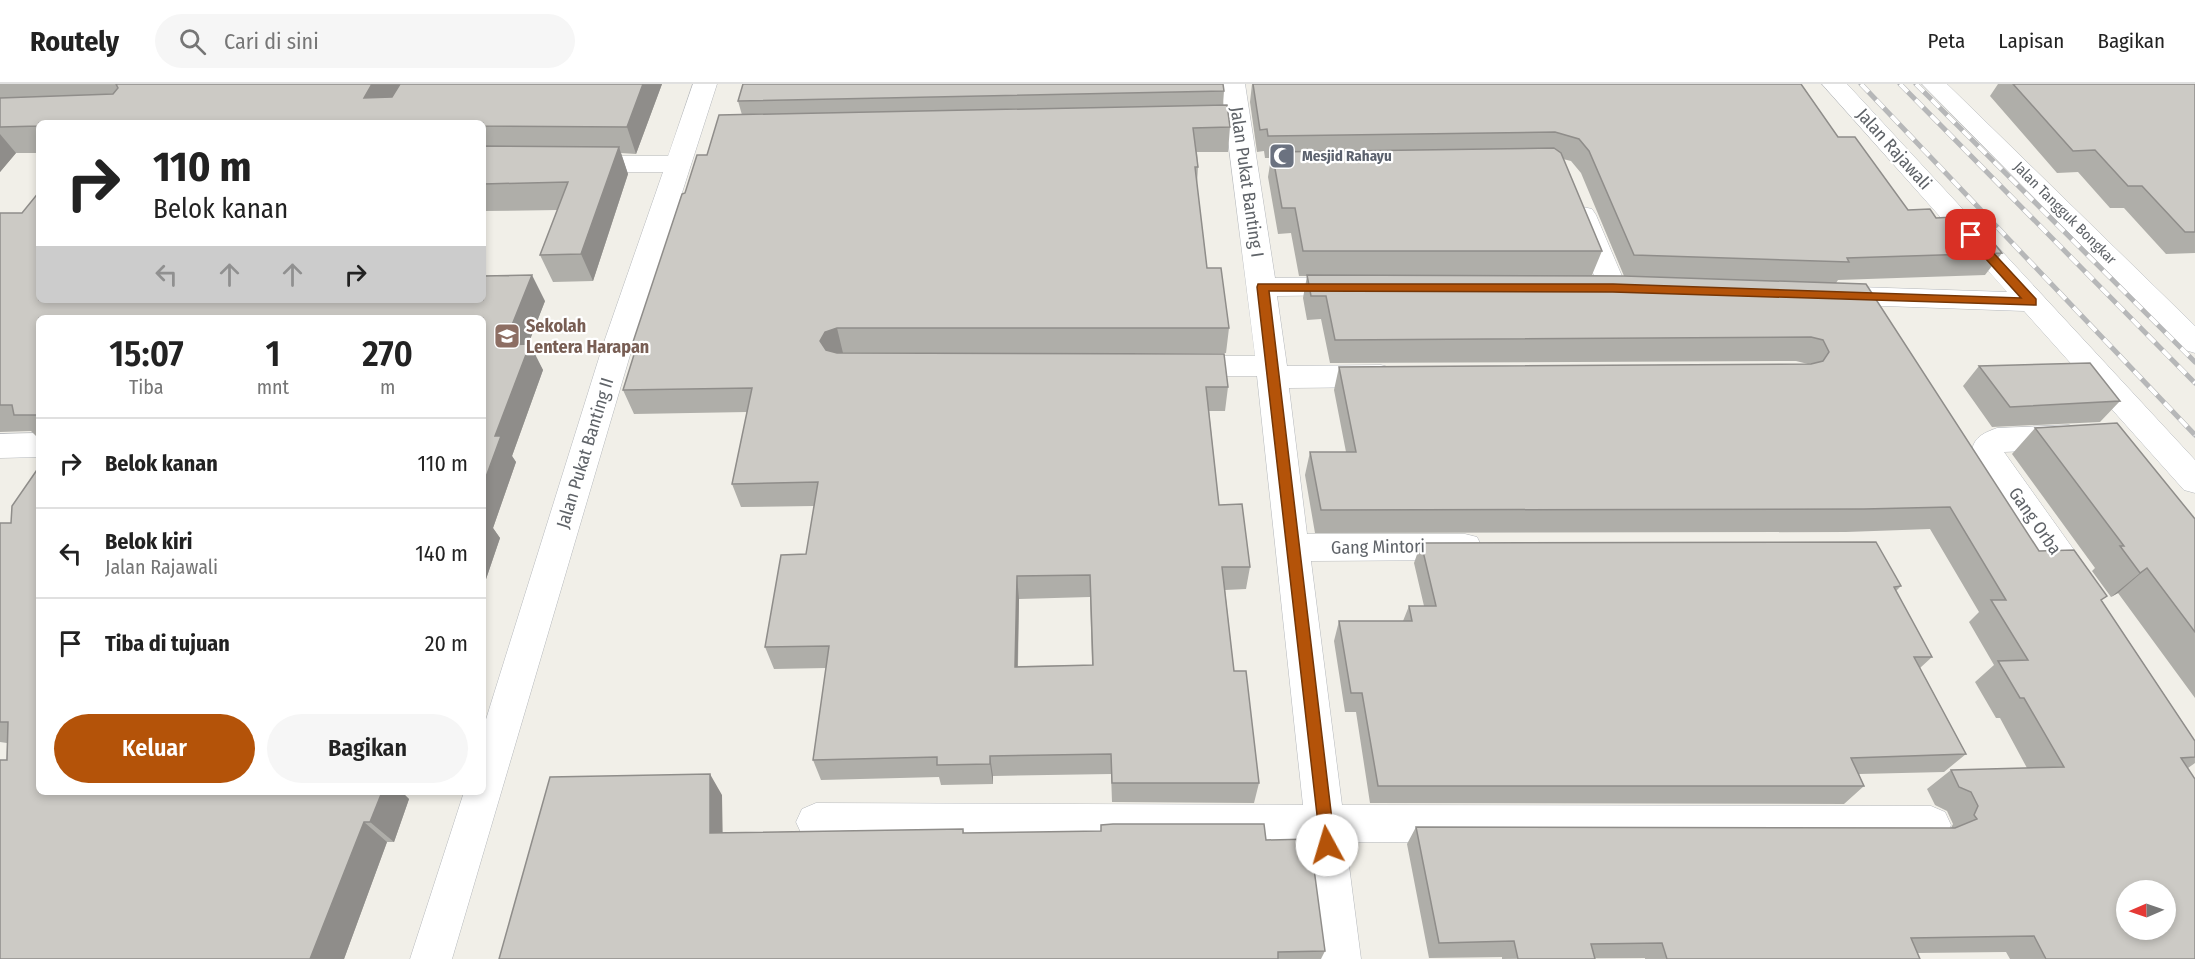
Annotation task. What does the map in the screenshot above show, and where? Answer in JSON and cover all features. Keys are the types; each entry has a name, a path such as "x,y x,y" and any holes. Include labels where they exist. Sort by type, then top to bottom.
{"street":[{"name":"Jalan Pukat Banting II","path":"486,777 618,345 676,164 700,131 705,84"},
{"name":"Jalan Rajawali","path":"1834,84 2195,481"},
{"name":"Jalan Tangguk Bongkar","path":"1934,84 2195,344"},
{"name":"Jalan Pukat Banting I","path":"1235,102 1257,168 1262,287 1340,959"},
{"path":"563,164 676,164"},
{"path":"1575,196 1613,288"},
{"path":"1262,287 1380,286"},
{"path":"1804,294 2032,302"},
{"path":"1153,365 1411,376"},
{"name":"Gang Orba","path":"2100,614 1988,454 1988,447 1997,440 2119,435"},
{"path":"0,446 36,445"},
{"name":"Gang Mintori","path":"1293,548 1497,546"},
{"name":"Jalan Pukat Banting II","path":"431,959 481,795"},
{"path":"816,822 1931,825"}],"building":[{"path":"116,84 372,84 364,98 392,97 400,84 643,84 627,127 486,126 486,120 36,120 36,126 0,127 0,98 113,94 118,88"},
{"path":"743,84 1223,84 1224,91 738,101"},
{"path":"1253,84 1801,84 1838,137 1855,137 1908,210 1930,209 1936,218 1972,216 2002,253 1847,258 1849,262 1634,255 1589,151 1579,139 1555,132 1268,136 1267,129 1260,130"},
{"path":"2013,84 2195,84 2195,232 2185,232 2142,186 2128,186 2095,150 2073,151"},
{"path":"1227,105 1230,127 1193,128 1198,167 1195,167 1207,268 1221,268 1229,328 837,328 825,332 820,341 826,350 837,353 1224,354 1228,387 1206,387 1219,505 1242,504 1250,567 1222,567 1234,671 1246,671 1259,783 1112,783 1111,754 990,756 990,764 937,765 937,757 813,760 829,646 765,647 781,555 806,554 818,482 732,484 752,388 623,390 637,345 632,345 682,194 685,193 697,155 707,155 719,115","holes":["1090,575 1093,665 1015,667 1017,576"]},
{"path":"486,146 619,147 581,254 540,255 568,182 486,184"},
{"path":"1554,148 1561,153 1602,251 1303,251 1295,208 1282,208 1272,152"},
{"path":"36,196 36,303 486,303 486,276 532,275 504,345 530,344 495,436 501,436 486,477 486,315 36,315 36,415 14,415 12,405 0,405 0,213 22,213"},
{"path":"1307,275 1624,276 1866,284 2039,551 2074,550 2107,596 2101,600 2195,741 2195,757 2181,758 2195,779 2195,959 2046,959 2034,936 1911,938 1920,959 1667,959 1662,943 1591,944 1595,959 1518,959 1514,941 1439,943 1416,827 1955,828 1977,819 1974,815 1978,806 1971,792 1959,787 1951,770 2064,767 2024,698 2020,698 1998,661 2028,660 1991,600 2006,600 1950,507 1321,510 1310,452 1356,452 1339,367 1811,364 1823,361 1829,352 1823,340 1811,337 1335,340 1326,296 1311,296"},
{"path":"2090,363 2120,401 2010,407 1979,366"},
{"path":"2117,423 2195,519 2195,632 2147,568 2140,573 2120,546 2124,546 2035,428"},
{"path":"36,471 36,795 381,795 370,822 364,822 310,959 0,959 0,760 7,760 8,722 0,722 0,523 11,523 12,506"},
{"path":"1876,542 1901,586 1894,587 1932,657 1914,657 1966,754 1851,758 1864,786 1378,786 1362,693 1351,693 1339,621 1412,621 1409,606 1436,606 1421,543"},
{"path":"710,774 710,833 963,829 963,833 1101,831 1101,825 1113,824 1264,824 1266,840 1310,839 1325,951 1278,952 1278,959 499,959 550,777"}],"railway":[{"path":"1861,84 2195,435"},
{"path":"1900,84 2195,383"},
{"path":"1916,84 2195,362"}],"place":[{"name":"Mesjid Rahayu","path":"1282,156"},
{"name":"Sekolah Lentera Harapan","path":"507,336"}],"route":[{"path":"1327,845 1262,287 1613,288 2032,302 1971,235"}]}
